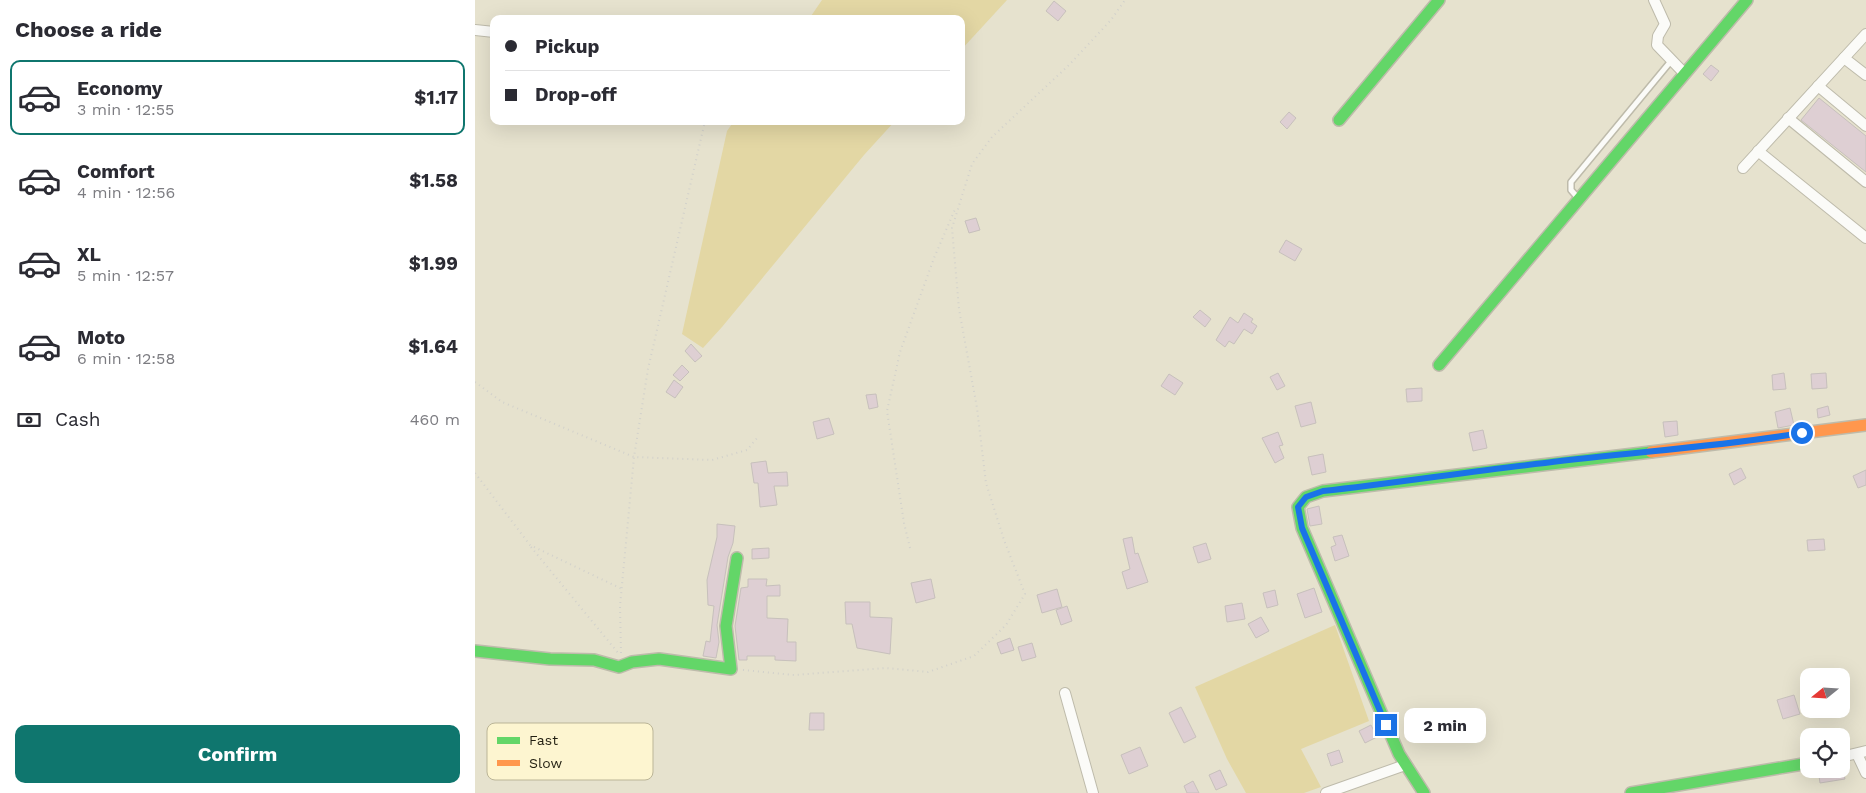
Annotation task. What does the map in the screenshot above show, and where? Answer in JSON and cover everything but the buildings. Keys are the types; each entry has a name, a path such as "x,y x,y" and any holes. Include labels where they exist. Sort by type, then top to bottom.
{"street":[{"path":"1339,120 1439,0"},
{"path":"1654,0 1665,24 1657,36 1657,45 1685,74"},
{"path":"1439,365 1747,0"},
{"path":"475,30 490,32"},
{"path":"1743,168 1866,34"},
{"path":"1844,58 1866,75"},
{"path":"1818,86 1866,126"},
{"path":"1788,118 1866,182"},
{"path":"1758,151 1866,238"},
{"path":"1424,793 1405,765 1302,528 1298,507 1306,497 1323,491 1447,477 1544,463 1733,443 1866,424"},
{"path":"475,651 550,659 594,660 619,667 630,662 661,660 731,669 726,626 737,558"},
{"path":"1065,693 1093,793"},
{"path":"1862,752 1866,773"},
{"path":"1327,793 1405,765"},
{"path":"1631,793 1672,789 1800,765"}],"lane":[{"path":"1580,200 1571,190 1571,182 1671,61"}],"path":[{"path":"731,669 794,675 886,668 928,672 974,656 1006,625 1025,594 1003,540 985,484 977,408 953,265 951,228 972,164 992,137 1069,65 1111,20 1125,0"},
{"path":"475,473 530,545 621,656 622,589 634,457 648,369 704,125"},
{"path":"910,548 904,523 887,411 900,352 934,258 961,198"},
{"path":"475,382 502,402 634,457 712,460 747,450 757,437"},
{"path":"530,545 622,589"}],"shaded area":[{"path":"822,0 1007,0 965,46 965,15 812,15"},
{"path":"731,125 891,125 864,155 703,348 682,334 727,131"},
{"path":"1335,625 1369,721 1301,749 1321,787 1304,793 1246,793 1227,759 1195,687"}],"traffic: fast":[{"path":"1339,120 1439,0"},
{"path":"1439,365 1747,0"},
{"path":"1424,793 1399,754 1302,528 1298,507 1306,497 1323,491 1651,452"},
{"path":"475,651 550,659 594,660 619,667 632,662 659,659 731,669 726,626 737,558"},
{"path":"1631,793 1800,765"}],"traffic: slow":[{"path":"1651,452 1866,425"}],"route":[{"path":"1386,725 1302,528 1298,507 1306,497 1323,491 1447,477 1544,463 1733,443 1802,433"}]}
